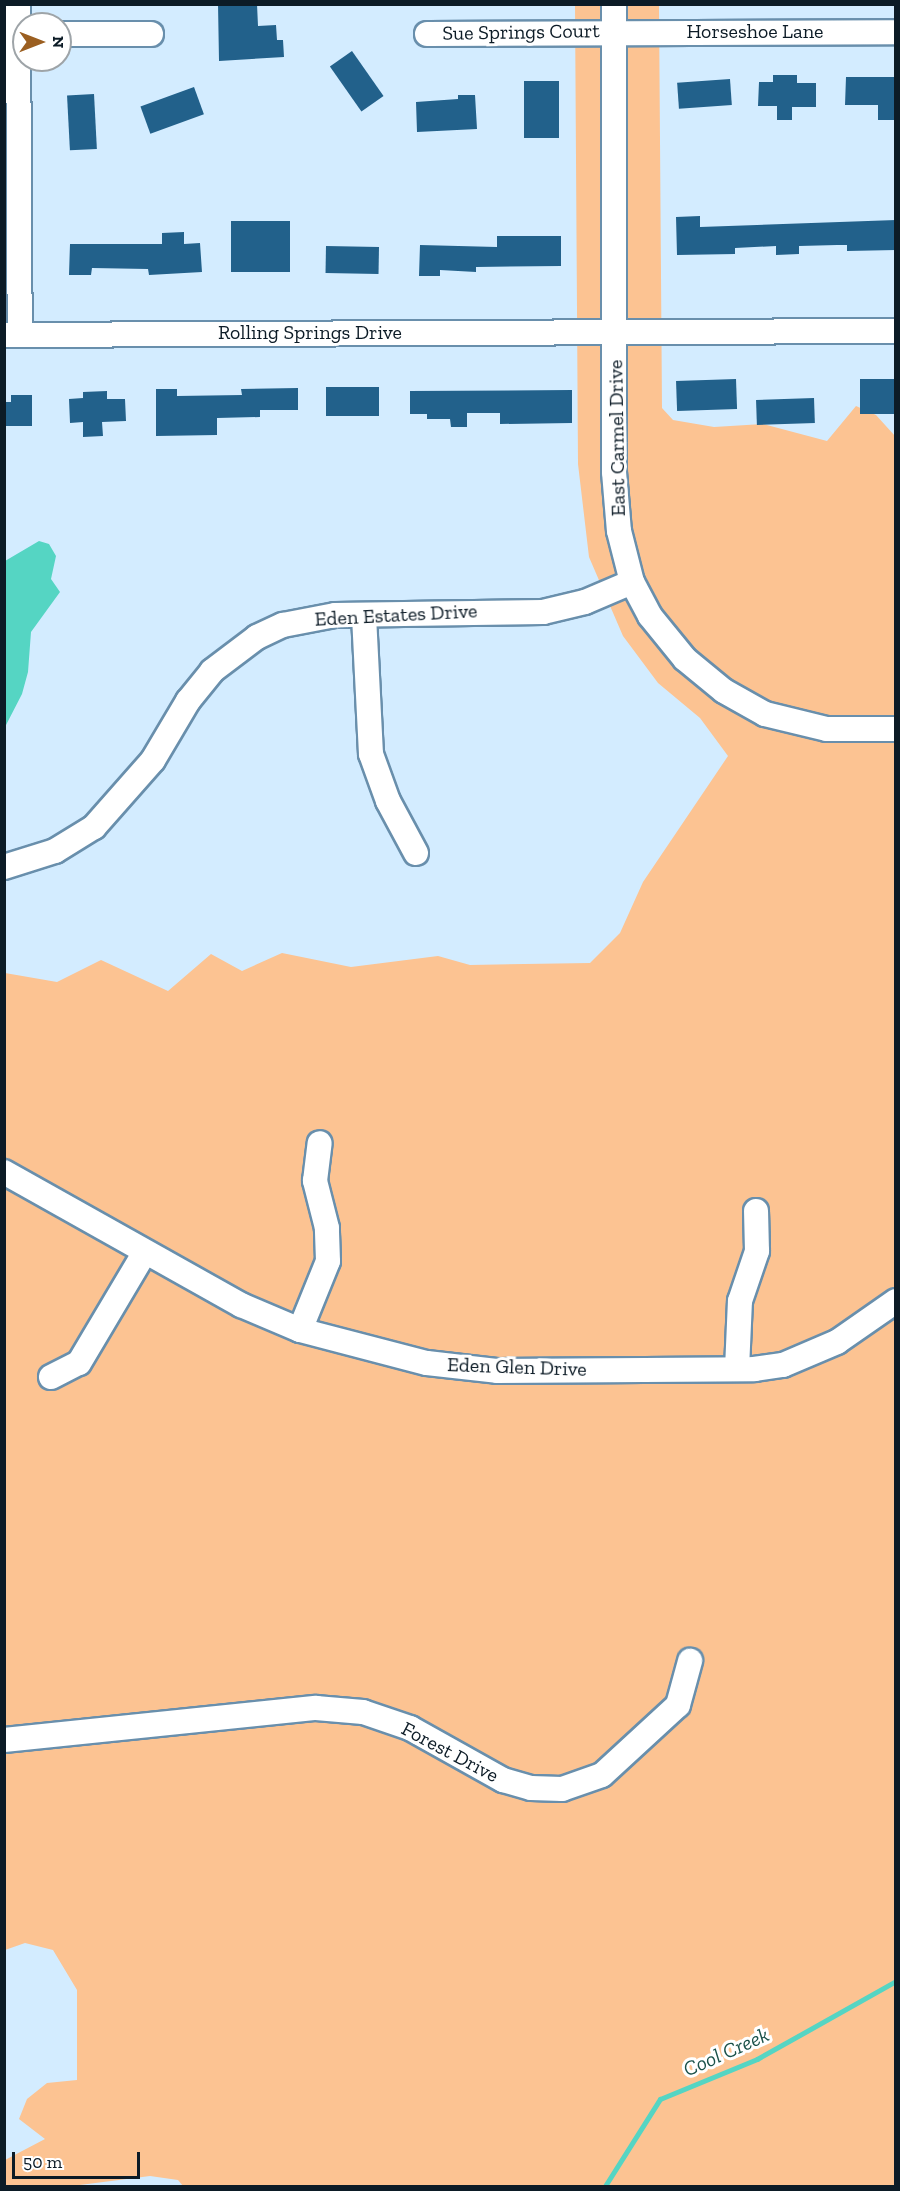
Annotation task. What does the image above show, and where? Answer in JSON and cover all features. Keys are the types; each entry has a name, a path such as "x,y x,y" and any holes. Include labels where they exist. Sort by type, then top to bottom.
{"street":[{"name":"East Carmel Drive","path":"614,4 614,471 619,531 632,582 650,616 685,659 741,701 765,714 827,729 896,729"},
{"name":"Horseshoe Lane","path":"614,31 896,32"},
{"name":"Sue Springs Court","path":"427,34 614,31"},
{"path":"72,34 151,34"},
{"path":"12,335 15,72"},
{"path":"615,331 896,331"},
{"name":"Rolling Springs Drive","path":"12,335 615,331"},
{"name":"Eden Estates Drive","path":"4,867 55,851 94,827 153,760 188,700 212,671 257,637 300,620 364,616 543,612 585,602 632,582"},
{"path":"364,616 371,754 387,801 416,853"},
{"path":"300,1330 328,1261 327,1228 315,1181 320,1143"},
{"name":"Eden Glen Drive","path":"4,1172 241,1305 300,1330 427,1363 497,1371 737,1369 783,1365 826,1347 896,1301"},
{"path":"737,1369 740,1300 757,1251 756,1211"},
{"path":"51,1377 79,1363 145,1252"},
{"name":"Forest Drive","path":"4,1740 316,1708 363,1712 401,1725 503,1780 531,1788 562,1789 602,1775 678,1705 690,1661"}],"shaded area":[{"path":"575,5 659,5 662,408 673,420 714,427 763,424 827,441 856,406 876,415 895,436 895,2186 183,2186 178,2180 150,2176 72,2186 5,2186 5,2160 45,2139 19,2119 27,2099 47,2083 77,2080 77,1990 53,1950 25,1943 5,1950 5,973 57,982 101,960 168,991 211,954 242,971 282,953 351,967 438,956 470,965 590,963 620,933 643,882 728,756 700,718 658,683 623,636 589,557 578,464"},
{"path":"39,541 49,544 56,556 51,579 60,592 31,632 28,672 22,694 5,727 5,561"}],"building":[{"path":"218,4 257,4 258,26 276,25 277,40 283,40 284,57 219,61"},
{"path":"352,51 384,96 361,112 330,66"},
{"path":"773,75 797,75 797,83 816,83 816,107 792,107 792,120 777,120 777,106 758,106 759,82 773,82"},
{"path":"846,77 896,77 896,120 878,120 878,105 845,105"},
{"path":"730,79 732,105 679,109 677,83"},
{"path":"524,81 559,81 559,138 524,138"},
{"path":"194,87 204,114 150,134 140,106"},
{"path":"94,94 97,149 70,150 67,95"},
{"path":"458,95 475,95 477,129 417,132 416,102 458,99"},
{"path":"700,216 700,227 896,220 896,250 847,251 847,245 799,246 799,254 776,255 776,246 735,248 735,254 677,255 676,217"},
{"path":"231,221 290,221 290,272 231,272"},
{"path":"184,232 184,244 200,243 202,272 149,275 148,269 92,268 91,275 69,275 70,244 162,244 162,233"},
{"path":"497,236 561,236 561,266 476,267 476,272 440,270 440,276 419,276 420,245 497,247"},
{"path":"326,246 379,247 379,274 326,273"},
{"path":"736,379 737,409 677,411 676,381"},
{"path":"860,379 896,379 896,414 860,414"},
{"path":"326,387 379,387 379,416 326,416"},
{"path":"298,388 298,410 260,410 260,417 217,418 217,435 156,436 156,389 177,389 177,396 242,395 241,389"},
{"path":"572,390 572,423 500,424 500,413 467,413 467,427 451,427 450,419 427,419 427,414 410,414 410,391"},
{"path":"107,391 107,399 125,399 126,421 102,422 103,436 83,437 83,422 70,423 69,399 83,398 83,392"},
{"path":"11,395 32,395 32,426 4,426 4,402 11,402"},
{"path":"814,398 815,423 757,425 756,400"}],"waterway":[{"name":"Cool Creek","path":"605,2186 660,2099 757,2059 896,1981"}]}
